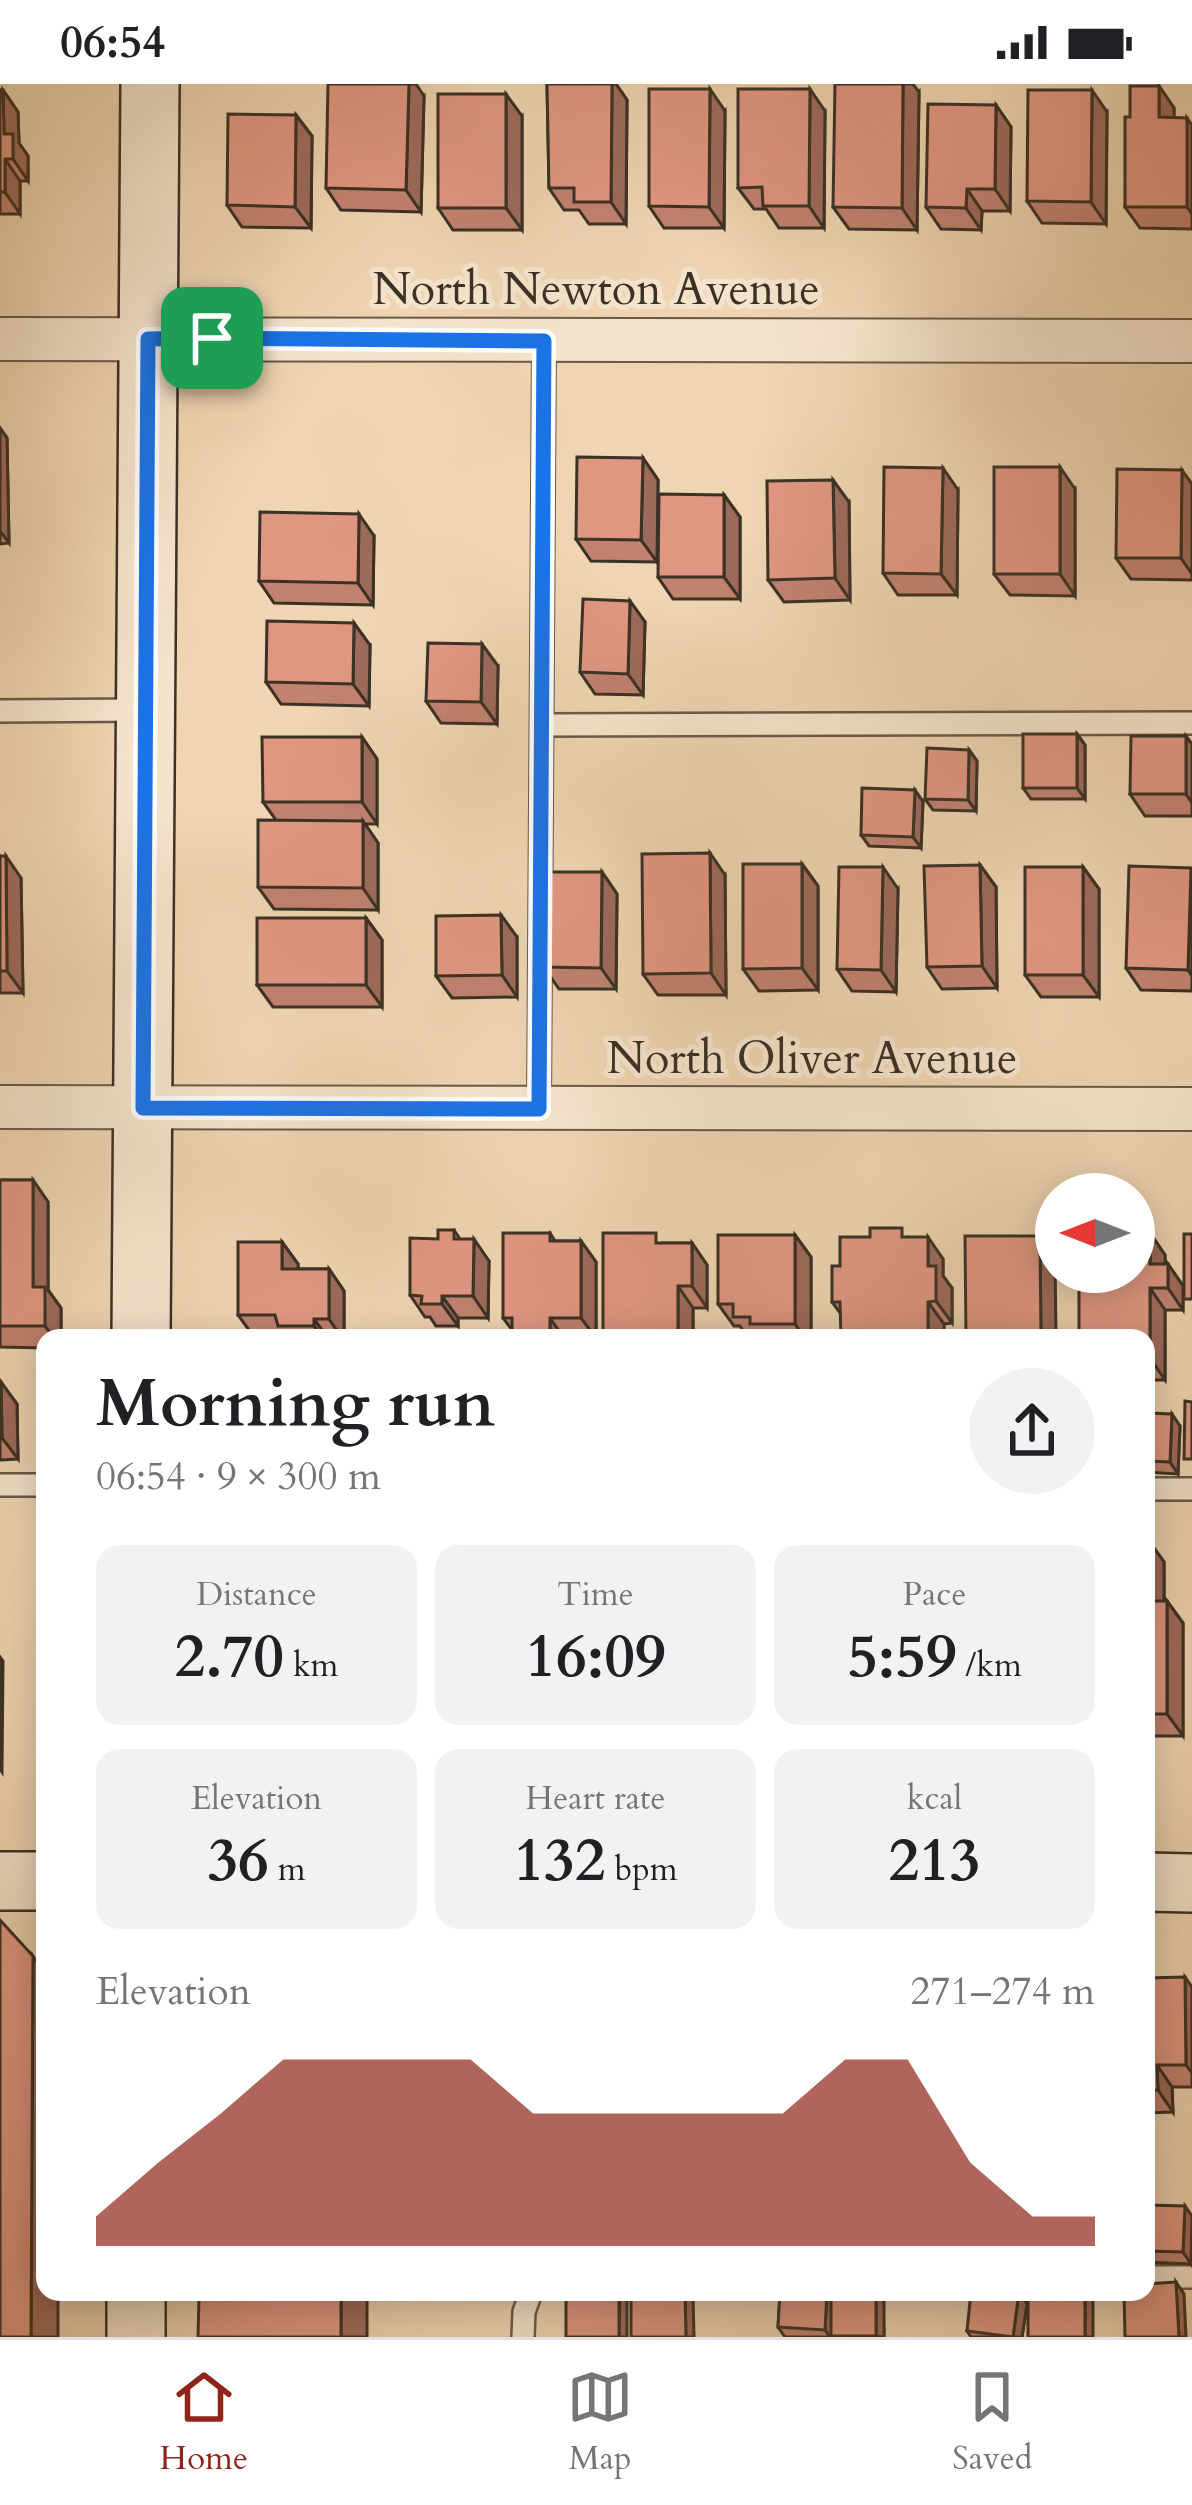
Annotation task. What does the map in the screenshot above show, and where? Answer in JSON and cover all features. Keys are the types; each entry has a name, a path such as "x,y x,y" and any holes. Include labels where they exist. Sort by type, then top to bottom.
{"street":[{"path":"141,1329 149,84"},
{"name":"North Newton Avenue","path":"0,339 1192,341"},
{"name":"North Oliver Avenue","path":"0,1107 1192,1109"},
{"path":"0,1881 36,1881"},
{"path":"1155,1882 1192,1882"},
{"path":"136,2301 136,2337"}],"lane":[{"path":"539,1109 544,341"},
{"path":"0,711 146,710"},
{"path":"542,725 1192,723"},
{"path":"0,1485 36,1485"},
{"path":"1155,1489 1192,1489"},
{"path":"1155,2277 1192,2277"},
{"path":"523,2337 528,2301"}],"building":[{"path":"328,84 409,84 406,190 326,188"},
{"path":"547,84 612,84 611,202 574,202 574,188 549,188"},
{"path":"835,84 903,84 902,208 833,207"},
{"path":"1130,86 1159,86 1159,117 1187,118 1187,207 1125,207 1125,117 1130,117"},
{"path":"649,89 710,89 709,207 649,206"},
{"path":"738,89 810,89 809,206 763,206 762,187 738,188"},
{"path":"0,90 4,134 13,134 13,159 5,159 5,192 0,192"},
{"path":"1028,90 1092,90 1091,202 1027,201"},
{"path":"438,94 506,94 506,208 438,208"},
{"path":"928,104 996,105 995,189 967,189 966,208 926,207"},
{"path":"228,114 296,115 295,207 227,205"},
{"path":"577,457 643,458 641,540 576,539"},
{"path":"884,467 943,468 941,574 883,573"},
{"path":"994,467 1060,467 1060,574 994,574"},
{"path":"1117,469 1182,470 1181,558 1116,558"},
{"path":"833,480 835,578 768,580 767,481"},
{"path":"659,494 724,495 724,577 658,577"},
{"path":"260,512 359,514 358,583 259,581"},
{"path":"583,599 630,601 628,674 580,672"},
{"path":"267,621 354,623 353,684 266,682"},
{"path":"428,643 482,644 481,702 426,701"},
{"path":"1023,734 1077,734 1077,788 1023,788"},
{"path":"1131,736 1186,736 1186,794 1130,794"},
{"path":"262,737 362,737 362,802 263,802"},
{"path":"927,748 969,750 968,800 925,799"},
{"path":"862,788 915,790 913,837 861,835"},
{"path":"258,820 363,821 363,888 258,887"},
{"path":"710,853 711,973 643,974 642,854"},
{"path":"0,856 6,856 7,971 0,971"},
{"path":"743,864 802,864 802,968 743,969"},
{"path":"980,865 982,966 927,967 924,866"},
{"path":"1129,866 1191,868 1188,970 1126,968"},
{"path":"839,867 883,867 881,970 837,969"},
{"path":"1025,867 1083,867 1083,975 1025,975"},
{"path":"544,872 602,872 601,968 544,967"},
{"path":"501,915 502,975 436,976 436,916"},
{"path":"257,918 366,918 366,985 257,985"},
{"path":"0,1180 33,1180 33,1287 45,1287 45,1326 0,1326"},
{"path":"870,1228 902,1228 902,1237 928,1237 928,1266 936,1266 936,1301 928,1302 928,1329 841,1329 840,1302 832,1302 832,1266 840,1266 840,1237 870,1237"},
{"path":"438,1230 454,1230 454,1239 474,1239 473,1296 442,1296 442,1304 421,1304 422,1296 410,1295 410,1238 438,1239"},
{"path":"503,1233 550,1233 550,1241 581,1241 581,1318 550,1318 550,1329 512,1329 512,1318 503,1318"},
{"path":"603,1233 656,1233 656,1243 692,1243 692,1286 678,1286 678,1329 603,1329"},
{"path":"1184,1234 1192,1234 1192,1299 1184,1299"},
{"path":"718,1235 795,1235 795,1324 750,1324 750,1317 733,1317 733,1304 718,1304"},
{"path":"965,1236 1035,1236 1035,1293 1041,1293 1041,1329 966,1329"},
{"path":"238,1242 282,1242 282,1269 329,1269 329,1319 314,1319 314,1326 278,1326 275,1315 238,1315"},
{"path":"1155,1264 1168,1264 1168,1288 1155,1288"},
{"path":"1079,1293 1150,1293 1150,1329 1079,1329"},
{"path":"1185,1401 1192,1402 1192,1459 1184,1459"},
{"path":"1155,1413 1172,1414 1170,1462 1155,1461"},
{"path":"1155,1601 1167,1601 1167,1714 1155,1714"},
{"path":"0,1920 33,1956 31,2337 0,2337"},
{"path":"1185,1977 1186,2065 1157,2065 1155,2090 1155,1978"},
{"path":"1155,2205 1185,2206 1183,2252 1155,2251"},
{"path":"1176,2282 1179,2337 1125,2337 1124,2301 1155,2301 1155,2283"},
{"path":"199,2301 341,2301 341,2337 198,2337"},
{"path":"566,2301 619,2301 619,2337 566,2337"},
{"path":"631,2301 685,2301 686,2337 631,2337"},
{"path":"779,2301 827,2301 825,2330 778,2327"},
{"path":"831,2301 876,2301 876,2336 831,2336"},
{"path":"970,2301 1018,2301 1013,2337 967,2331"},
{"path":"1028,2301 1085,2301 1085,2337 1028,2337"}],"route":[{"path":"212,338 544,341 539,1109 143,1108 148,339 212,338"}]}
